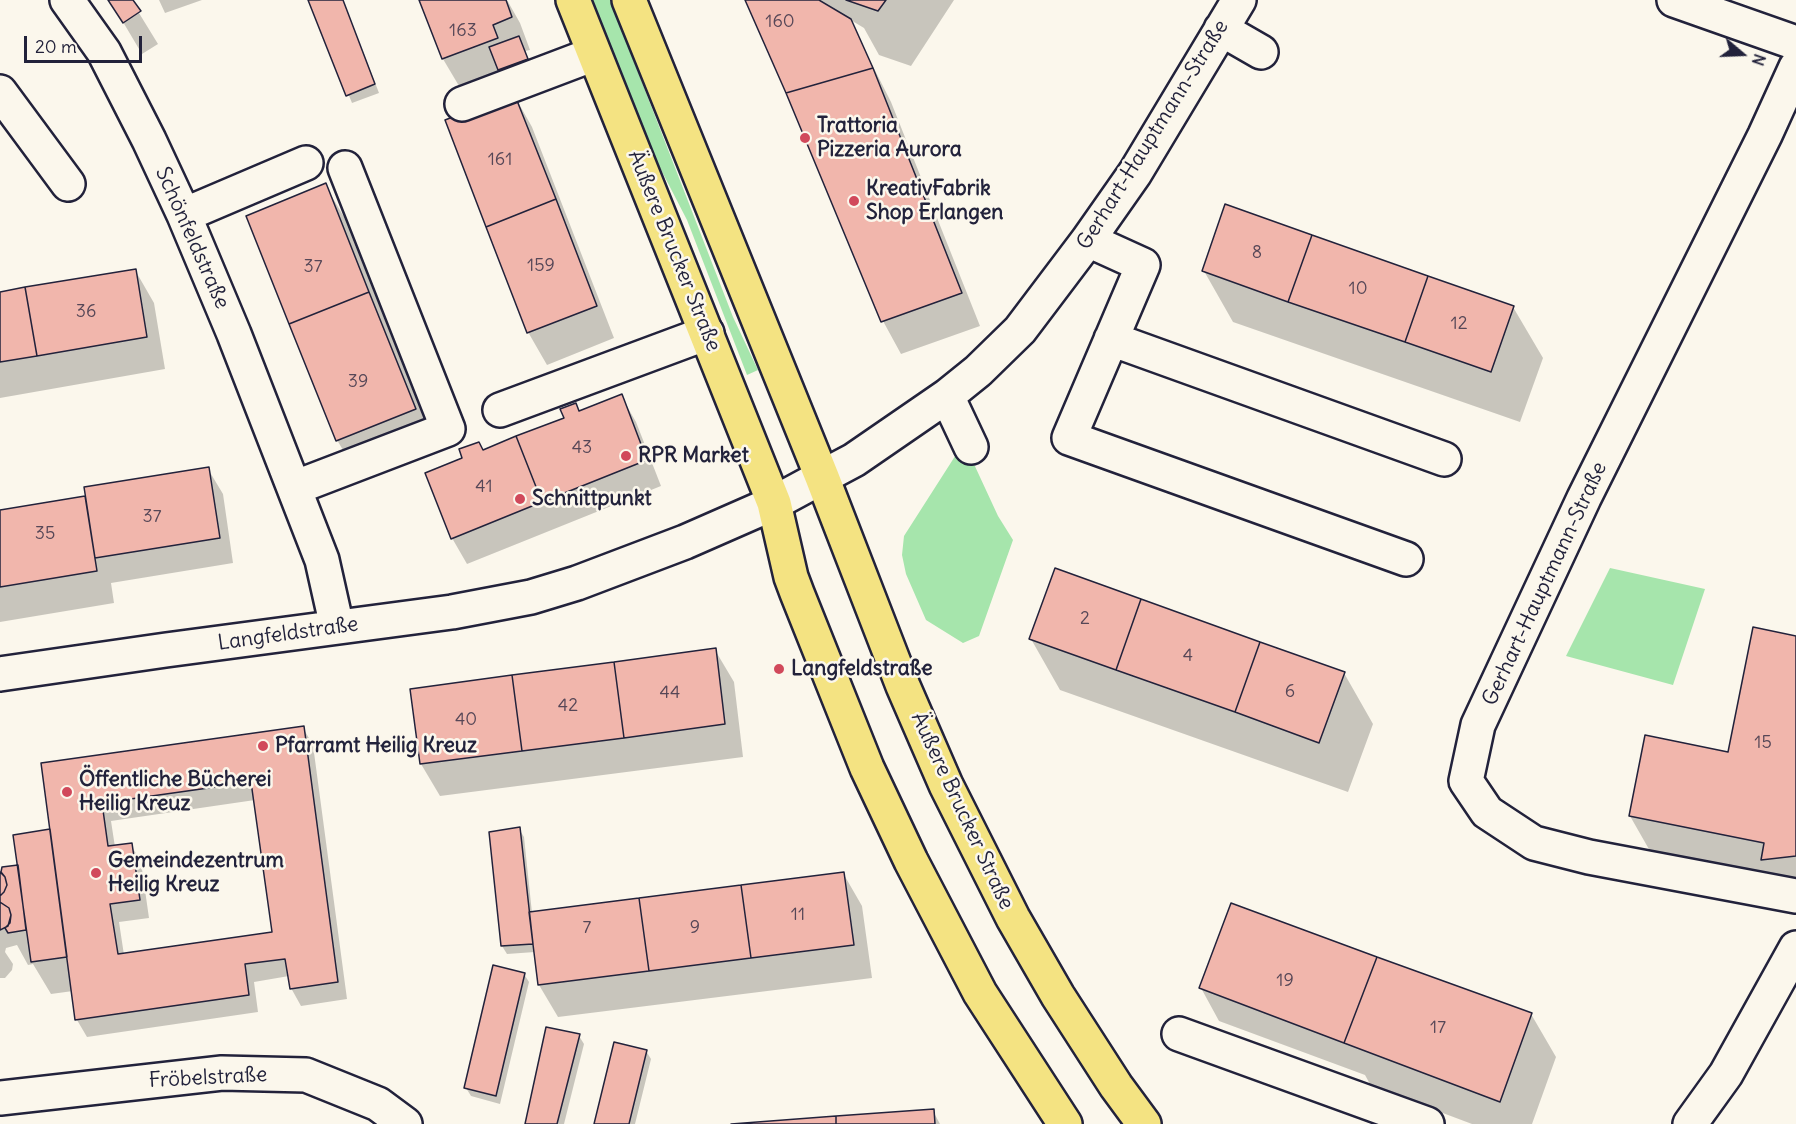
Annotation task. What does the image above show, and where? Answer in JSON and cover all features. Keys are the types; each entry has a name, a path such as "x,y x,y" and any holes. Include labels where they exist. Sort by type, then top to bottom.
{"main road":[{"name":"Äußere Brucker Straße","path":"573,0 774,503 794,585 867,768 906,851 980,993 1065,1124"},
{"name":"Äußere Brucker Straße","path":"630,0 822,477 903,686 973,842 1058,996 1116,1086 1144,1124"}],"street":[{"name":"Schönfeldstraße","path":"67,0 104,52 184,215 234,334 322,560 337,627"},
{"name":"Gerhart-Hauptmann-Straße","path":"822,477 854,460 947,396 978,371 1020,330 1135,173 1239,0"},
{"path":"1674,0 1796,43"},
{"path":"1221,29 1261,52"},
{"path":"462,104 594,54"},
{"name":"Gerhart-Hauptmann-Straße","path":"1796,67 1745,176 1584,498 1478,725 1466,781 1487,812 1534,843 1589,857 1796,896"},
{"path":"0,92 68,184"},
{"path":"184,215 306,163"},
{"path":"294,488 448,429 345,168"},
{"path":"1088,240 1143,265 1069,438 1406,559"},
{"path":"500,410 707,333"},
{"path":"1111,339 1444,459"},
{"path":"947,396 971,447"},
{"path":"774,503 822,477"},
{"name":"Langfeldstraße","path":"0,674 452,612 531,597 577,583 685,542 774,503"},
{"path":"1690,1124 1726,1074 1796,948"},
{"path":"1179,1034 1427,1124"},
{"name":"Fröbelstraße","path":"0,1098 222,1073 306,1075 378,1104 405,1124"}],"green space":[{"path":"585,0 610,0 733,317 758,370 747,375 687,220 627,104"},
{"path":"959,450 973,462 998,516 1013,540 979,636 963,643 926,620 906,574 902,555 904,536"},
{"path":"1610,568 1705,589 1673,685 1566,656"}],"building":[{"path":"108,0 133,0 141,11 123,23"},
{"path":"308,0 343,0 375,84 346,96"},
{"path":"419,0 506,0 512,17 493,25 498,38 442,59"},
{"path":"745,0 819,0 851,19 873,68 786,93"},
{"path":"846,0 886,0 878,11"},
{"path":"519,36 528,59 498,70 489,47"},
{"path":"873,68 962,293 881,322 786,93"},
{"path":"514,93 556,199 486,227 445,120"},
{"path":"326,183 369,292 289,324 246,216"},
{"path":"556,199 597,306 527,333 486,227"},
{"path":"1225,204 1312,235 1288,302 1202,271"},
{"path":"1312,235 1428,276 1405,342 1288,302"},
{"path":"136,269 147,337 37,356 25,287"},
{"path":"1428,276 1514,306 1491,372 1405,342"},
{"path":"25,287 37,356 0,362 0,292"},
{"path":"369,292 416,409 336,441 289,324"},
{"path":"622,394 647,460 542,502 516,436 564,418 560,409 576,403 579,411"},
{"path":"516,436 542,502 451,539 425,473 462,458 459,449 479,442 483,450"},
{"path":"209,467 220,538 95,558 84,487"},
{"path":"85,496 97,571 0,587 0,510"},
{"path":"1055,568 1141,599 1116,670 1029,639"},
{"path":"1141,599 1260,642 1235,712 1116,670"},
{"path":"1753,627 1796,636 1796,856 1761,860 1764,843 1629,816 1645,735 1728,752"},
{"path":"1260,642 1345,672 1319,743 1235,712"},
{"path":"716,648 725,724 624,738 614,662"},
{"path":"614,662 624,738 522,751 512,675"},
{"path":"512,675 522,751 420,764 410,689"},
{"name":"Gemeindezentrum Heilig Kreuz","path":"304,726 338,982 290,989 285,959 245,964 249,995 75,1020 41,763","holes":["251,782 272,932 118,954 110,904 140,900 132,843 108,846 102,803"]},
{"path":"520,827 533,944 501,946 489,832"},
{"path":"50,829 67,957 31,962 13,835"},
{"path":"18,865 26,930 8,933 5,928 10,923 11,915 9,908 0,902 0,896 7,885 1,872 2,867"},
{"path":"0,872 5,877 7,885 0,896"},
{"path":"844,872 854,945 751,958 741,885"},
{"path":"741,885 751,958 649,971 639,898"},
{"path":"639,898 649,971 538,985 529,912"},
{"path":"0,902 9,908 11,915 8,926 0,930"},
{"path":"1231,903 1377,957 1344,1043 1199,988"},
{"path":"1377,957 1532,1013 1500,1102 1344,1043"},
{"path":"493,965 525,973 496,1096 464,1088"},
{"path":"546,1027 580,1034 557,1124 525,1124"},
{"path":"614,1042 647,1050 629,1124 594,1124"},
{"path":"934,1109 935,1124 836,1124 836,1116"},
{"path":"836,1116 836,1124 731,1124"}],"place":[{"name":"Trattoria Pizzeria Aurora","path":"805,138"},
{"name":"KreativFabrik Shop Erlangen","path":"854,201"},
{"name":"RPR Market","path":"626,456"},
{"name":"Schnittpunkt","path":"520,499"},
{"name":"Langfeldstraße","path":"779,669"},
{"name":"Pfarramt Heilig Kreuz","path":"263,746"},
{"name":"Öffentliche Bücherei Heilig Kreuz","path":"67,792"},
{"name":"Gemeindezentrum Heilig Kreuz","path":"96,873"}]}
